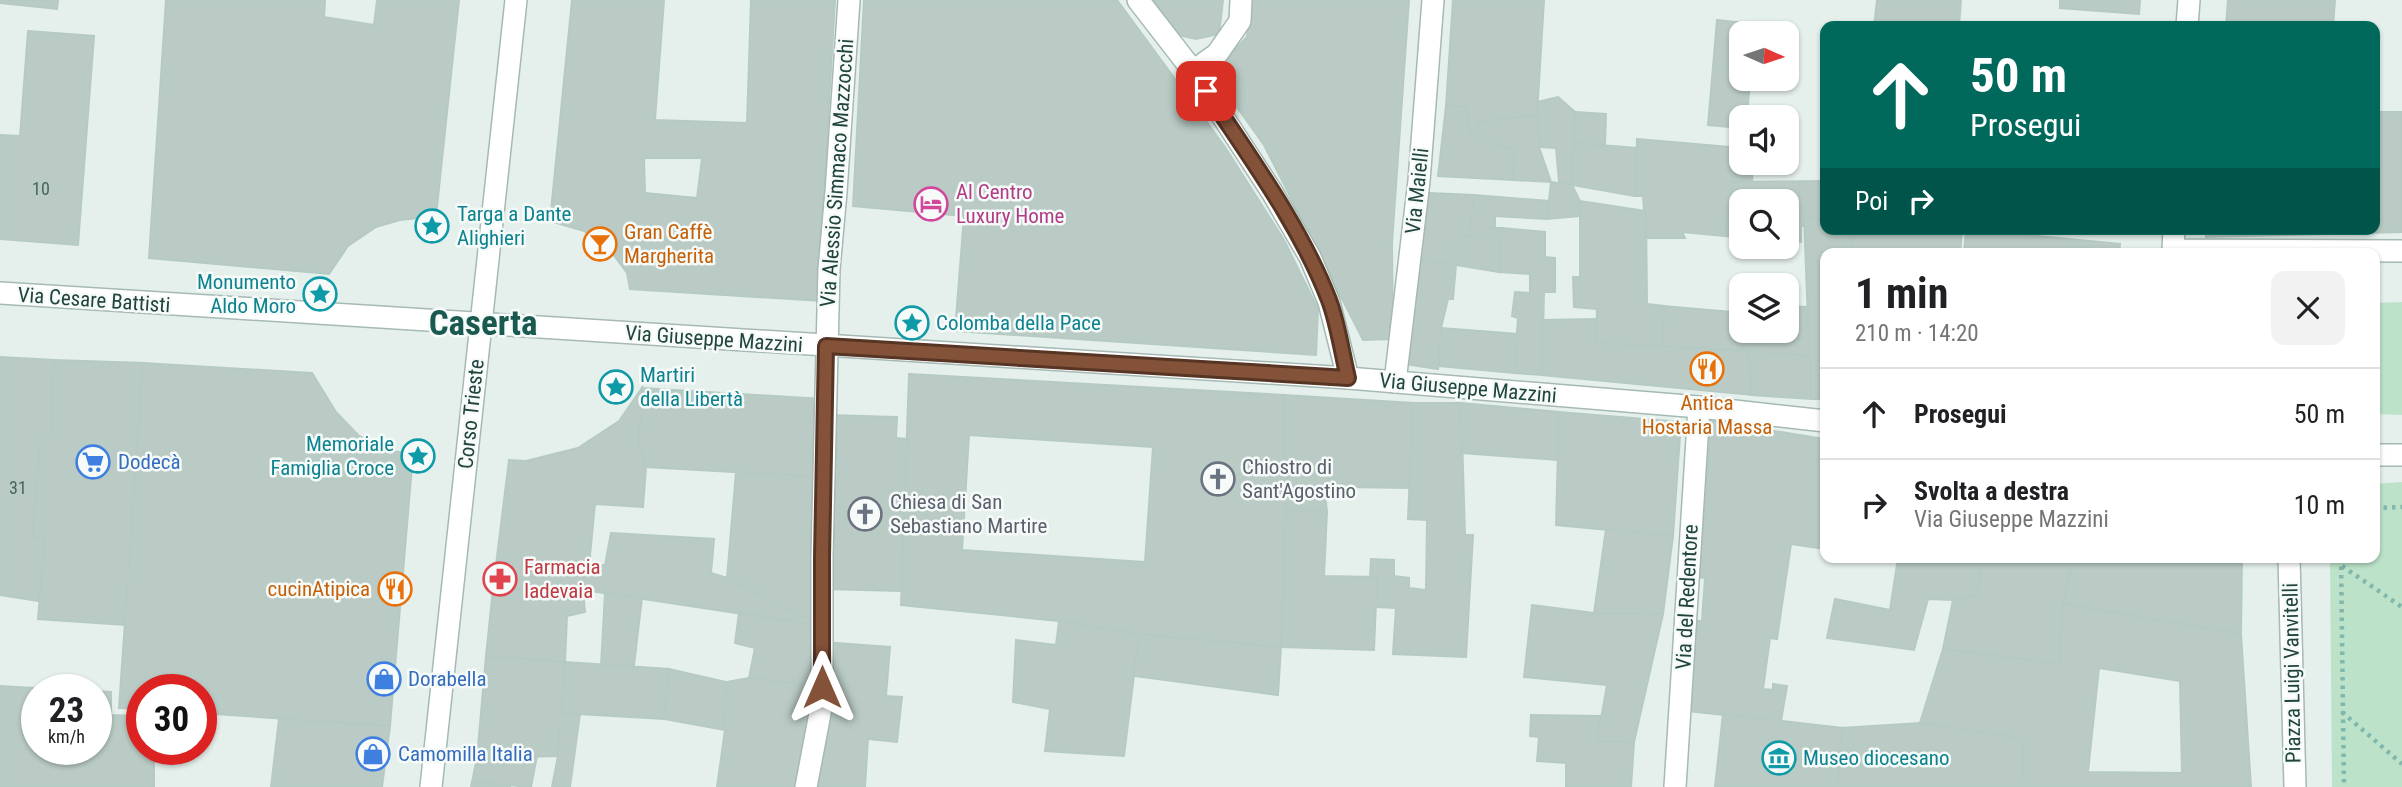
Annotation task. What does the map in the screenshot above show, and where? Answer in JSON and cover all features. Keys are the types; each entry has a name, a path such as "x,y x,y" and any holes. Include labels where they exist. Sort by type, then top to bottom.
{"street":[{"name":"Corso Trieste","path":"431,787 516,0"},
{"name":"Via Alessio Simmaco Mazzocchi","path":"806,787 822,703 828,269 849,0"},
{"path":"1138,0 1193,71 1272,191 1310,257 1329,302 1348,378"},
{"path":"1193,71 1217,54 1240,21 1241,0"},
{"name":"Via Maielli","path":"1395,382 1419,181 1433,0"},
{"path":"2187,21 2189,0"},
{"path":"2174,239 2244,248"},
{"path":"2380,251 2402,251"},
{"name":"Via Cesare Battisti","path":"0,293 321,315 481,322"},
{"name":"Via Giuseppe Mazzini","path":"481,322 1348,378 1699,407 1820,420"},
{"name":"Via del Redentore","path":"1675,787 1699,407"},
{"path":"2380,455 2402,455"},
{"name":"Piazza Luigi Vanvitelli","path":"2289,563 2295,787"}],"path":[{"path":"2380,508 2402,506"},
{"path":"2342,565 2402,607"},
{"path":"2342,565 2344,787"},
{"path":"2342,712 2402,764"}],"green space":[{"path":"2402,302 2402,415 2380,414 2380,303"},
{"path":"2402,482 2402,787 2332,787 2330,563 2380,563 2380,484"}],"building":[{"path":"0,0 58,0 57,9 0,3"},
{"path":"166,0 325,0 324,17 374,25 377,0 459,0 436,216 400,220 376,227 348,246 329,274 149,258"},
{"path":"572,0 664,0 655,120 747,123 751,0 835,0 823,205 822,301 630,289 627,273 610,250 584,231 550,221","holes":["644,158 702,158 697,198 645,193"]},
{"path":"864,0 1117,0 1225,147 1284,240 1318,309 1316,355 955,331 964,216 853,206"},
{"path":"1146,0 1223,0 1219,34 1196,39 1170,33"},
{"path":"1251,0 1409,0 1392,243 1393,339 1363,340 1264,145 1212,72 1247,37"},
{"path":"1453,0 1544,0 1537,115 1478,122 1478,136 1471,136 1465,107 1446,106"},
{"path":"1877,0 1961,0 1959,21 1875,21"},
{"path":"2060,0 2140,0 2139,14 2060,8"},
{"path":"2228,0 2335,0 2333,21 2226,21"},
{"path":"1717,20 1729,21 1729,91 1749,91 1748,105 1729,105 1729,127 1708,125"},
{"path":"28,31 94,36 78,245 0,239 0,135 20,136"},
{"path":"1558,97 1575,112 1572,185 1559,182 1556,148 1539,147 1537,102"},
{"path":"1446,106 1465,107 1471,136 1478,136 1514,150 1513,180 1438,176"},
{"path":"1575,112 1606,114 1605,145 1574,143"},
{"path":"2380,112 2402,112 2402,232 2380,233"},
{"path":"1537,115 1539,147 1551,182 1513,180 1514,150 1478,136 1478,122"},
{"path":"1637,139 1729,147 1729,175 1752,175 1752,182 1733,182 1732,189 1729,189 1724,236 1682,232 1685,238 1646,238 1643,196 1635,196"},
{"path":"1574,143 1637,148 1635,196 1572,185"},
{"path":"1820,181 1820,226 1801,226 1799,242 1799,189 1732,189 1733,182"},
{"path":"1551,182 1572,185 1580,201 1579,216 1547,219"},
{"path":"1429,193 1474,195 1469,237 1456,234 1456,265 1413,259 1422,238"},
{"path":"1474,195 1549,201 1547,219 1495,216 1495,227 1488,228 1486,239 1469,237"},
{"path":"1580,201 1646,211 1647,304 1664,306 1663,348 1596,343 1597,309 1574,307 1573,277 1580,277"},
{"path":"1729,206 1729,236 1724,236"},
{"path":"1804,218 1820,218 1820,235 1851,235 1853,248 1820,248 1820,399 1811,399"},
{"path":"1488,228 1502,228 1499,272 1456,265 1456,234 1486,239"},
{"path":"1502,228 1545,232 1545,257 1555,258 1555,292 1544,292 1542,375 1514,373 1518,318 1512,316 1515,292 1530,293 1530,274 1499,272"},
{"path":"1851,235 1962,235 1960,248 1853,248"},
{"path":"1966,235 2028,235 2120,244 2120,248 1964,248"},
{"path":"2206,235 2284,235 2206,237"},
{"path":"1413,259 1456,265 1453,299 1448,299 1441,328 1438,369 1404,364"},
{"path":"1664,306 1729,312 1729,343 1743,343 1743,350 1663,348"},
{"path":"1799,307 1807,307 1810,356 1743,350 1743,343 1799,343"},
{"path":"1597,319 1596,343 1749,351 1752,395 1542,375 1542,320"},
{"path":"1441,328 1518,334 1514,373 1439,366"},
{"path":"1749,351 1810,356 1811,399 1752,395"},
{"path":"0,357 54,360 51,434 41,437 32,537 45,538 39,601 0,595"},
{"path":"54,360 143,363 125,625 38,619 45,538 32,537 41,437 51,434"},
{"path":"143,363 312,373 336,412 359,436 392,451 413,454 390,726 217,714 217,674 126,674 126,708 119,708"},
{"name":"Chiostro di Sant'Agostino","path":"909,374 1284,395 1286,511 1281,647 1139,634 1059,621 901,605","holes":["969,435 1153,447 1145,562 962,550"]},
{"path":"642,388 639,443 646,467 643,507 595,504 589,566 584,566 583,590 493,589 509,460 526,461 578,448 619,421"},
{"path":"642,388 822,399 823,477 646,467 639,443"},
{"path":"1284,395 1413,403 1409,488 1344,487 1343,484 1324,483 1327,512 1286,511"},
{"path":"1413,403 1461,403 1465,535 1473,535 1466,657 1393,654 1396,608 1376,607 1377,577 1370,578 1371,559 1394,560 1394,576 1409,578 1409,588 1426,590 1427,520 1408,519"},
{"path":"1461,403 1559,412 1558,460 1462,453"},
{"path":"1559,412 1681,422 1673,536 1556,525"},
{"name":"Chiesa di San Sebastiano Martire","path":"829,415 897,417 896,438 907,439 901,591 823,589"},
{"path":"1711,421 1820,438 1820,548 1791,544 1777,639 1770,638 1763,689 1773,690 1773,684 1787,686 1781,721 1688,711 1692,621 1702,621 1705,578 1697,577 1702,493 1706,493"},
{"path":"736,472 823,477 822,626 727,578"},
{"path":"1286,511 1327,512 1324,576 1377,577 1374,650 1281,647"},
{"path":"1606,529 1673,536 1663,614 1594,613"},
{"path":"611,533 714,539 711,573 727,578 822,626 583,590 584,566 605,565"},
{"path":"1897,563 1982,563 1977,595 1953,600 1928,599 1914,650 1827,638 1835,599 1890,610"},
{"path":"1982,563 2072,563 2063,604 2060,664 1943,649 1953,600 1977,595"},
{"path":"2072,563 2242,563 2241,634 2063,604"},
{"path":"493,589 583,590 585,612 567,616 565,662 486,656"},
{"path":"605,593 642,598 634,665 601,666"},
{"path":"2063,604 2241,634 2251,787 2024,787 2023,738 1920,723 1943,649 2060,664","holes":["2099,668 2180,681 2182,773 2088,772"]},
{"path":"1532,605 1594,613 1663,614 1634,742 1597,741 1607,685 1524,677"},
{"path":"739,613 822,626 822,687 749,678 755,648 735,643"},
{"path":"1059,621 1139,634 1124,756 1045,751 1050,709 1013,702 1016,640 1056,645"},
{"path":"1139,634 1281,647 1278,695 1134,676"},
{"path":"822,642 890,647 886,696 902,697 897,742 868,739 865,787 806,787"},
{"path":"486,656 565,662 558,756 477,758"},
{"path":"565,662 669,669 664,719 561,713"},
{"path":"669,669 726,682 725,730 664,719"},
{"path":"749,678 822,687 806,787 717,787 725,730 726,682"},
{"path":"0,686 21,687 21,765 112,765 112,715 126,715 126,765 154,765 154,787 0,787"},
{"path":"561,713 580,714 570,787 552,787 558,756"},
{"name":"Museo diocesano","path":"1723,714 1842,728 1838,787 1715,787"},
{"path":"1531,715 1601,716 1597,741 1634,742 1631,787 1566,787 1566,763 1537,761 1539,737 1530,736"},
{"path":"279,719 390,726 382,787 271,787"},
{"path":"1920,723 2023,738 2024,787 1838,787 1842,728"},
{"path":"537,756 531,787 472,782 477,758"},
{"path":"472,782 511,787 471,787"}],"place":[{"name":"Al Centro Luxury Home","path":"931,204"},
{"name":"Targa a Dante Alighieri","path":"432,226"},
{"name":"Gran Caffè Margherita","path":"600,244"},
{"name":"Monumento Aldo Moro","path":"320,294"},
{"name":"Colomba della Pace","path":"912,323"},
{"name":"Antica Hostaria Massa","path":"1707,369"},
{"name":"Martiri della Libertà","path":"616,387"},
{"name":"Memoriale Famiglia Croce","path":"418,456"},
{"name":"Dodecà","path":"93,462"},
{"name":"Chiostro di Sant'Agostino","path":"1218,479"},
{"name":"Chiesa di San Sebastiano Martire","path":"865,514"},
{"name":"Farmacia Iadevaia","path":"500,579"},
{"name":"cucinAtipica","path":"395,589"},
{"name":"Dorabella","path":"384,679"},
{"name":"Camomilla Italia","path":"373,754"},
{"name":"Museo diocesano","path":"1779,758"}],"district":[{"name":"Caserta","path":"483,323"}],"route":[{"path":"822,687 826,346 1348,378 1329,302 1310,257 1272,191 1206,91"}]}
